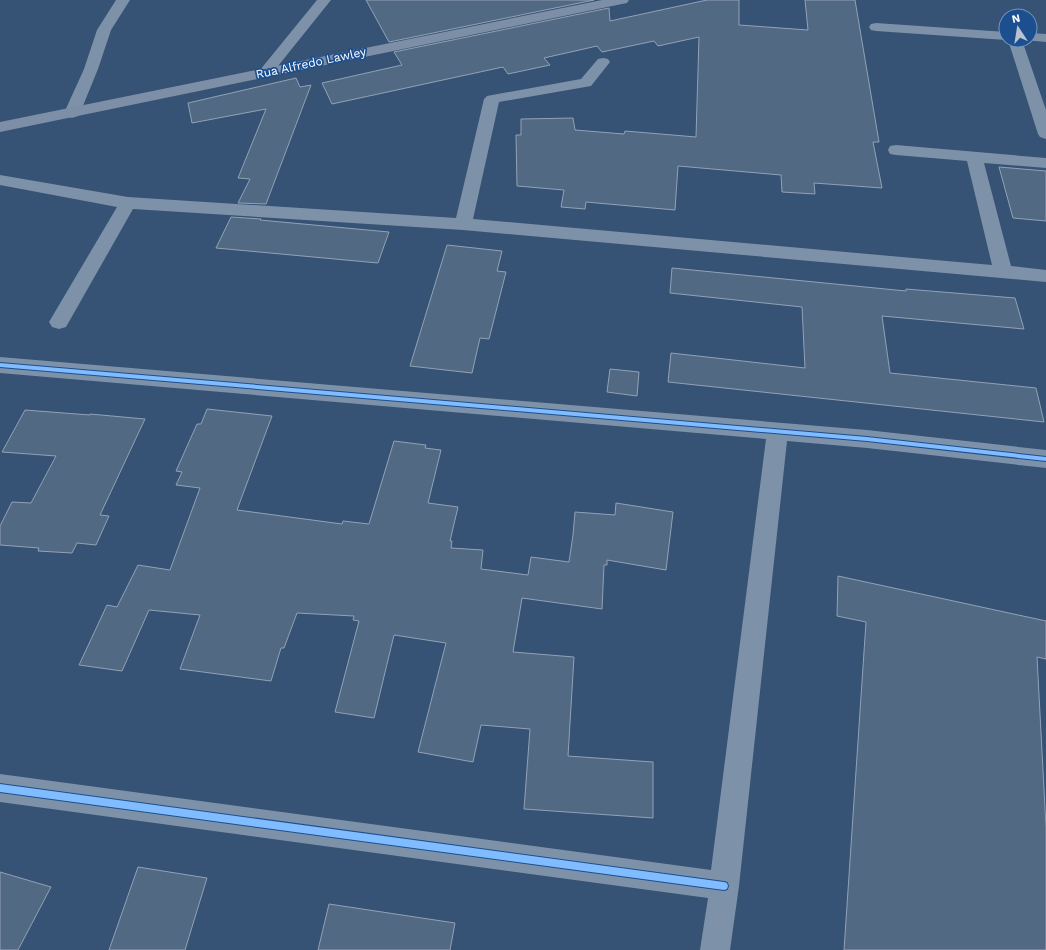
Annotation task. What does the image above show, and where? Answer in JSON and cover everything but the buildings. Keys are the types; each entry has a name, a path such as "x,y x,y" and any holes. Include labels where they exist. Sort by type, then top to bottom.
{"main road":[{"name":"Rua Alfredo Lawley","path":"0,127 622,0"}],"street":[{"path":"72,113 91,69 104,30 122,0"},
{"path":"266,73 324,0"},
{"path":"876,27 998,35"},
{"path":"1018,48 1046,134"},
{"path":"463,224 492,99 586,83 603,62"},
{"path":"896,150 1046,163"},
{"path":"974,157 1003,272"},
{"path":"0,180 128,203 463,224 1046,276"},
{"path":"60,322 128,203"},
{"path":"0,365 867,439 1046,459"},
{"path":"715,950 724,886 777,432"},
{"path":"0,788 724,886"}],"cycle path":[{"path":"0,365 867,439 1046,459"},
{"path":"0,788 724,886"}]}
